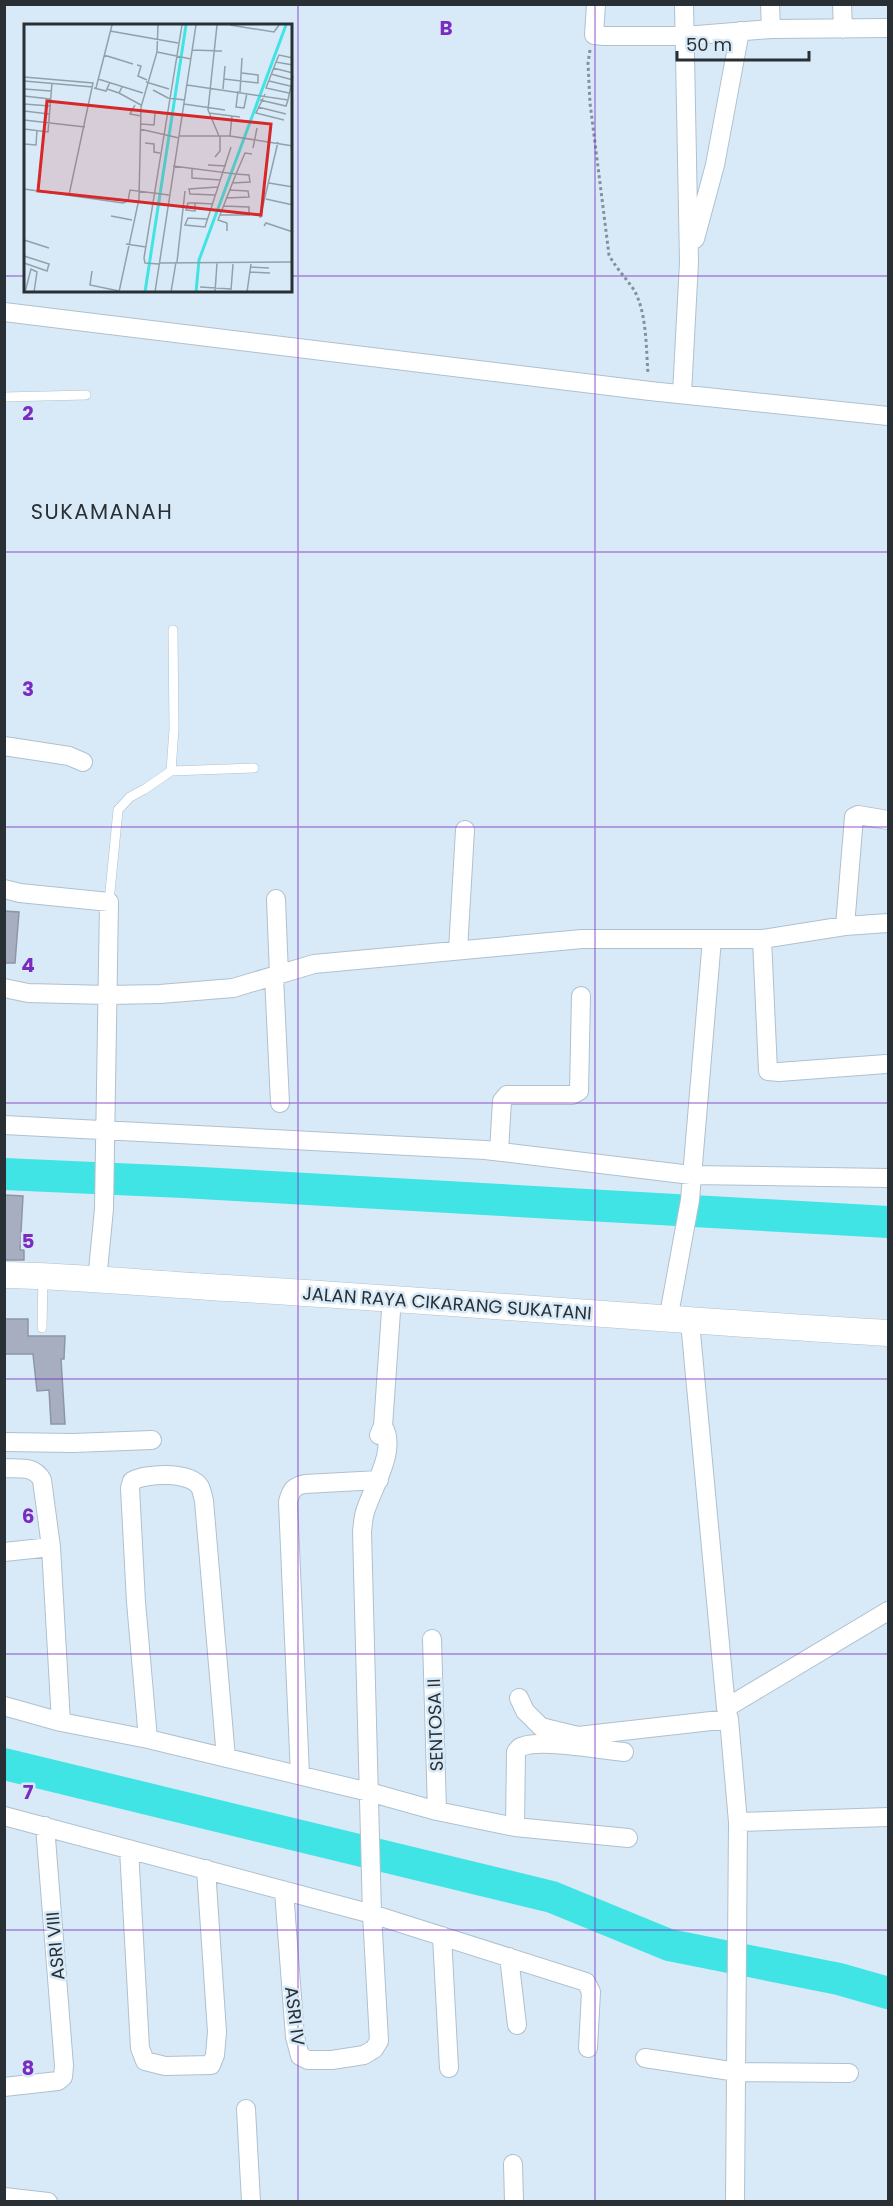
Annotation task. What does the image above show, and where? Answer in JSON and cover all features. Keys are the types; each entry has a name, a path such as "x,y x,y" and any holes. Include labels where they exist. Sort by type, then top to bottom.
{"main road":[{"name":"JALAN RAYA CIKARANG SUKATANI","path":"4,1275 43,1275 97,1281 392,1297 679,1321 888,1333"}],"street":[{"path":"596,4 594,35 685,36 771,29 888,28"},
{"path":"682,394 689,261 684,4"},
{"path":"770,4 771,29"},
{"path":"843,4 843,28"},
{"path":"689,261 715,165 740,31"},
{"path":"4,312 650,391 888,416"},
{"path":"4,746 69,756 83,762"},
{"path":"845,926 854,817 858,815 888,820"},
{"path":"458,950 465,830"},
{"path":"4,889 20,893 109,902 104,1209 97,1281"},
{"path":"276,898 280,1103"},
{"path":"4,988 28,993 160,994 234,988 315,964 458,950 582,939 762,939 845,926 888,923"},
{"path":"712,939 690,1200 682,1242 679,1321 727,1713 738,1822 735,2202"},
{"path":"762,939 768,1071 886,1064"},
{"path":"499,1152 502,1101 507,1095 572,1095 579,1091 581,996"},
{"path":"4,1125 499,1152 691,1175 888,1178"},
{"path":"372,1914 362,1531 365,1511 386,1458 387,1432 383,1426 392,1297"},
{"path":"4,1442 73,1443 152,1440"},
{"path":"4,1468 32,1469 42,1480 51,1547 61,1722"},
{"path":"300,1775 288,1502 290,1492 296,1486 305,1484 380,1473"},
{"path":"148,1739 136,1602 130,1488 132,1481 139,1477 177,1476 190,1479 200,1487 204,1501 226,1758"},
{"path":"4,1552 51,1547"},
{"path":"519,1698 525,1711 541,1727 578,1736 727,1713 888,1611"},
{"name":"SENTOSA II","path":"432,1639 437,1811"},
{"path":"4,1706 61,1722 148,1739 300,1775 437,1811 516,1827 628,1838"},
{"path":"516,1827 516,1752 520,1748 525,1745 547,1744 624,1752"},
{"path":"4,1816 372,1914 586,1982 591,1992 588,2048"},
{"path":"738,1822 888,1817"},
{"name":"ASRI VIII","path":"4,2087 57,2081 63,2077 45,1826"},
{"path":"129,1849 140,2048 145,2061 165,2066 211,2065 215,2055 218,2032 206,1869"},
{"name":"ASRI IV","path":"284,1891 295,2037 300,2055 308,2060 363,2055 374,2049 379,2041 372,1914"},
{"path":"442,1936 449,2068"},
{"path":"509,1957 517,2025"},
{"path":"645,2058 737,2072 849,2073"},
{"path":"246,2109 251,2202"},
{"path":"513,2164 514,2202"},
{"path":"4,2197 48,2202"}],"lane":[{"path":"4,397 86,395"},
{"path":"171,771 174,750 175,682 173,630"},
{"path":"109,902 118,810 130,796 145,789 171,771 254,768"},
{"path":"42,1328 43,1275"}],"path":[{"path":"594,35 588,63 590,103 609,255 615,268 634,290 640,304 650,391"}],"building":[{"path":"4,911 19,912 15,963 4,963"},
{"path":"4,1195 23,1196 20,1250 24,1250 24,1260 4,1260"},
{"path":"4,1319 28,1319 28,1336 65,1336 64,1359 61,1359 65,1424 51,1424 49,1390 37,1391 33,1354 4,1354"}],"waterway":[{"path":"4,1174 888,1222"},
{"path":"4,1764 552,1897 669,1945 839,1979 888,1993"}],"district":[{"name":"SUKAMANAH","path":"102,511"}]}
